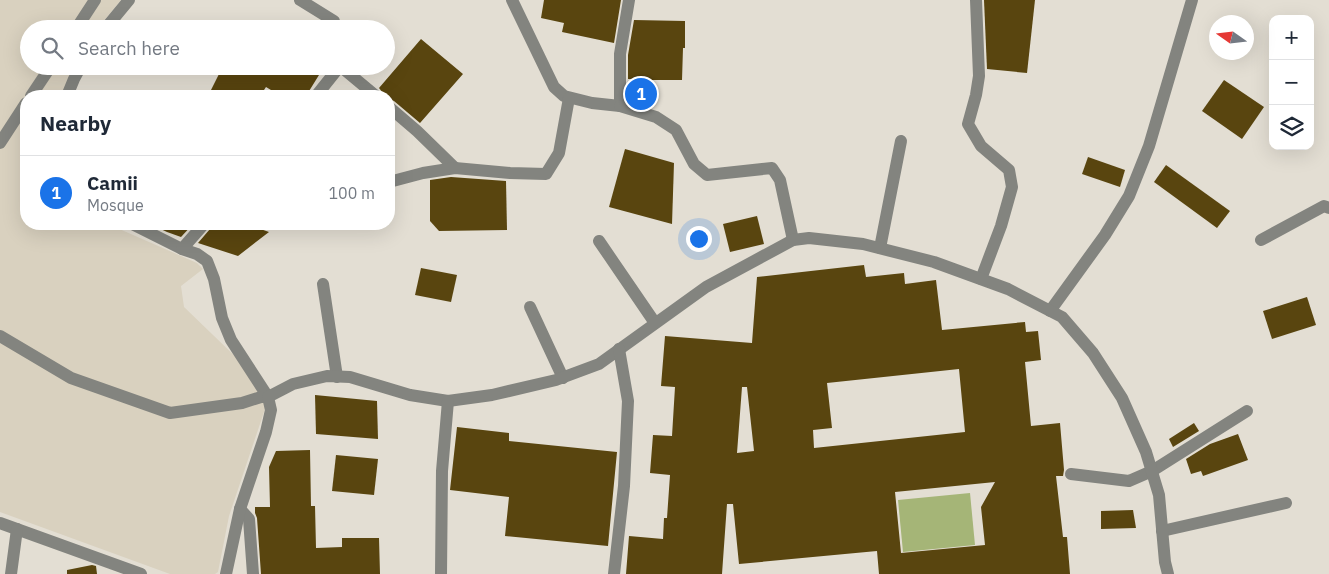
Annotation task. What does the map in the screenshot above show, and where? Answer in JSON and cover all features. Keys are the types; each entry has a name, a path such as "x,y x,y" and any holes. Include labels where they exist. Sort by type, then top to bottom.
{"street":[{"path":"82,20 95,0"},
{"path":"112,20 129,0"},
{"path":"300,0 332,20"},
{"path":"512,0 554,87 564,96 592,103 620,106 656,117 676,130 694,164 707,176 772,168 780,180 793,240"},
{"path":"620,106 620,54 629,0"},
{"path":"976,0 979,76 968,124 981,146 1010,170 1012,187 1001,226 981,279"},
{"path":"1050,311 1105,235 1129,196 1149,146 1192,0"},
{"path":"35,90 45,75"},
{"path":"69,90 76,75"},
{"path":"321,90 333,75"},
{"path":"351,75 369,90"},
{"path":"395,180 423,172 455,168 546,174 559,153 569,98"},
{"path":"0,143 20,113"},
{"path":"395,113 455,168"},
{"path":"880,248 901,141"},
{"path":"1261,240 1324,206 1329,208"},
{"path":"144,230 182,249 197,254 208,261 214,279 222,318 231,340 268,397 272,410 240,509 226,574"},
{"path":"182,249 199,230"},
{"path":"0,336 71,378 170,413 242,403 261,397 268,397 293,384 327,376 350,377 410,395 448,401 492,395 556,380 599,364 706,287 793,240 809,238 863,244 934,262 981,279 1008,289 1062,317 1093,353 1122,398 1146,452 1159,495 1165,562 1168,574"},
{"path":"599,241 655,323"},
{"path":"324,284 337,377"},
{"path":"530,307 563,378"},
{"path":"614,574 624,486 628,401 619,349"},
{"path":"441,574 442,471 448,401"},
{"path":"1071,474 1129,481 1152,471 1247,410"},
{"path":"1162,531 1286,503"},
{"path":"240,509 249,518 253,574"},
{"path":"0,523 142,574"},
{"path":"11,574 16,529"}],"shaded area":[{"path":"0,0 121,0 104,20 20,20 20,75 71,75 65,90 20,90 20,230 122,230 197,263 203,269 181,286 184,307 241,362 266,406 229,516 218,572 215,574 170,574 0,512"}],"green space":[{"path":"970,493 975,545 903,552 898,500"}],"building":[{"path":"544,0 621,0 614,43 562,32 564,23 541,18"},
{"path":"984,0 1035,0 1027,73 987,69"},
{"path":"634,20 685,21 682,80 652,80 651,103 630,100 631,79 628,79 628,55"},
{"path":"421,39 463,74 420,123 395,102 395,90 381,90 379,88 390,75 395,75 395,69"},
{"path":"218,75 319,75 310,90 271,90 266,87 264,90 211,90"},
{"path":"1224,80 1264,107 1242,139 1202,111"},
{"path":"625,149 674,163 672,224 609,207"},
{"path":"1088,157 1125,170 1120,187 1082,174"},
{"path":"1166,165 1230,211 1217,228 1154,182"},
{"path":"451,177 506,181 507,230 439,231 430,221 430,180"},
{"path":"757,216 764,244 730,252 723,224"},
{"path":"163,230 187,230 181,237"},
{"path":"209,230 263,230 269,232 238,256 198,243"},
{"path":"864,265 866,277 904,273 905,284 936,280 942,330 1025,322 1026,332 1038,331 1041,360 1025,362 1031,426 1060,423 1064,470 1063,476 1056,476 1063,537 1067,537 1070,574 879,574 877,551 739,564 733,504 727,504 722,574 626,574 629,536 663,539 664,518 667,518 670,475 650,473 653,435 672,436 675,387 661,386 665,336 752,343 757,277","holes":["959,369 965,432 814,448 813,430 832,428 827,383","742,387 747,387 754,451 737,453","995,482 981,507 985,545 901,553 895,492"]},
{"path":"421,268 457,275 451,302 415,295"},
{"path":"1307,297 1316,325 1272,339 1263,311"},
{"path":"315,395 377,401 378,439 316,434"},
{"path":"1194,423 1199,431 1173,447 1169,439"},
{"path":"457,427 509,433 509,441 617,452 608,546 505,536 509,497 450,490"},
{"path":"1238,434 1248,460 1203,476 1201,471 1191,474 1186,459 1210,444"},
{"path":"310,450 311,506 315,506 316,548 342,547 342,538 379,538 380,574 261,574 255,507 270,507 269,467 276,451"},
{"path":"336,455 378,459 374,495 332,491"},
{"path":"1133,510 1136,528 1101,529 1101,511"},
{"path":"92,565 96,566 97,574 67,574 67,570"}],"place":[{"name":"Camii","path":"641,94"}]}
